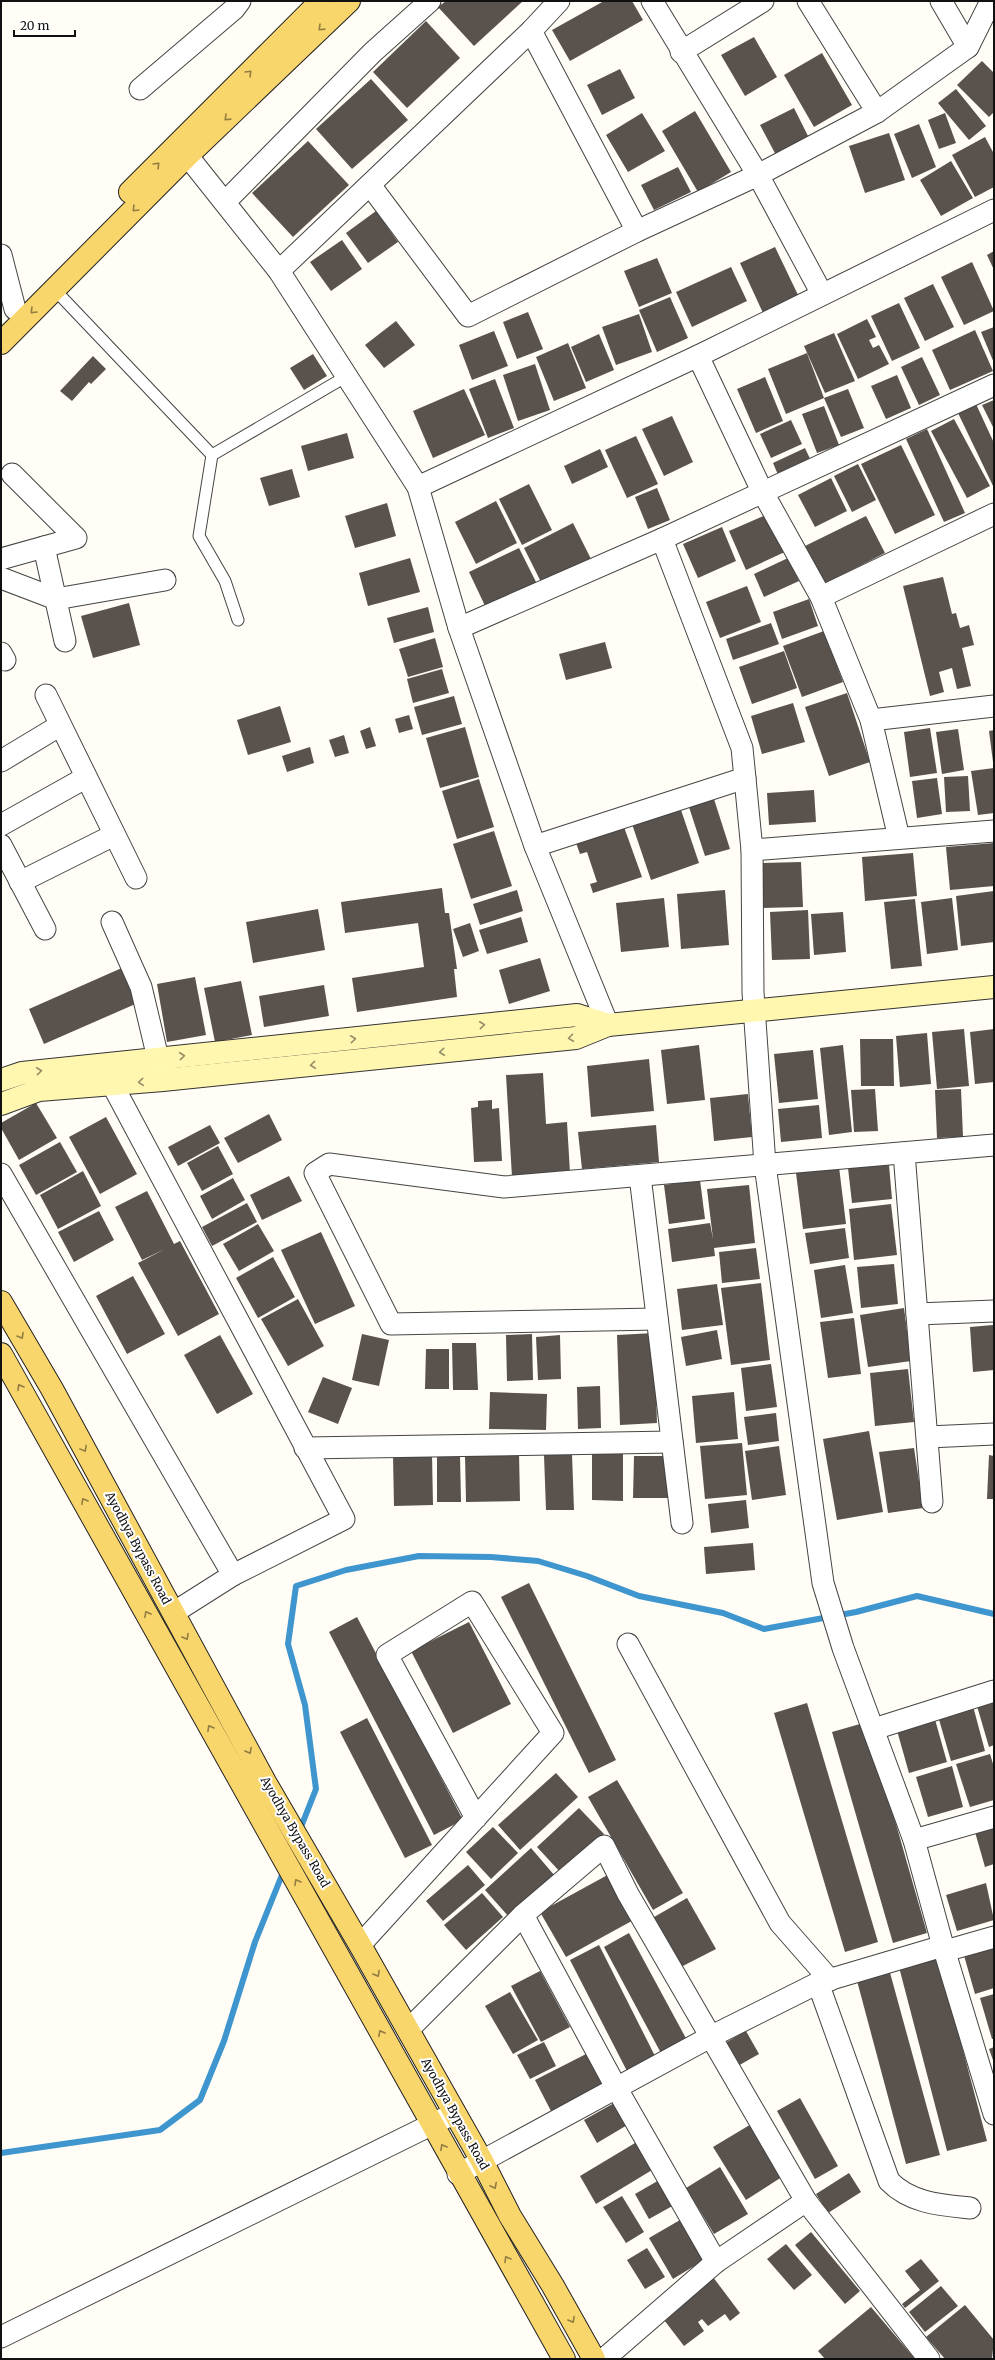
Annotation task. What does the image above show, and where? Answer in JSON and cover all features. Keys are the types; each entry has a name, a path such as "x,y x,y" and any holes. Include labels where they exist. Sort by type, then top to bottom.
{"main road":[{"path":"1,344 55,290 182,150 321,1"},
{"path":"8,315 182,150 349,1"},
{"name":"Ayodhya Bypass Road","path":"1,1302 52,1389 265,1782 337,1904 455,2113 482,2161 510,2216 553,2286 594,2359"},
{"name":"Ayodhya Bypass Road","path":"1,1354 249,1799 316,1916 458,2174 564,2359"}],"street":[{"path":"140,89 234,9 240,1"},
{"path":"225,202 373,52 430,1"},
{"path":"279,271 370,186 531,31 559,1"},
{"path":"652,1 681,52 758,175 822,294"},
{"path":"681,52 763,1"},
{"path":"808,1 877,112"},
{"path":"941,1 968,47"},
{"path":"370,186 468,316 636,231 758,175 877,112 968,47 991,1"},
{"path":"531,31 636,231"},
{"path":"182,150 279,271 418,487 459,628 535,846 608,1026"},
{"path":"418,487 698,356 994,210"},
{"path":"1,255 8,315"},
{"path":"698,356 762,491 821,597 871,720 899,838"},
{"path":"459,628 662,539 762,491 994,385"},
{"path":"1,559 76,538 12,474"},
{"path":"821,597 994,514"},
{"path":"662,539 742,748 752,850 754,1012 765,1165 823,1583 843,1648 914,1840 944,1948 994,2114"},
{"path":"44,547 65,641"},
{"path":"1,578 56,599 165,580"},
{"path":"46,695 59,726 136,878"},
{"path":"871,720 994,706"},
{"path":"1,761 59,726"},
{"path":"1,825 85,778"},
{"path":"535,846 745,778"},
{"path":"752,850 994,831"},
{"path":"20,882 114,835"},
{"path":"1,845 45,929"},
{"path":"112,922 141,987 163,1080"},
{"path":"1,1080 22,1073 109,1074 163,1080 576,1038 608,1026 994,987"},
{"path":"1,1104 39,1090 109,1074 158,1059 577,1015 608,1026"},
{"path":"109,1074 305,1448 344,1519 233,1575 173,1612"},
{"path":"657,1319 391,1324 316,1173 329,1164 504,1187 994,1145"},
{"path":"904,1153 928,1437 932,1502"},
{"path":"1,1174 233,1575"},
{"path":"640,1176 682,1523"},
{"path":"917,1314 994,1311"},
{"path":"928,1437 994,1434"},
{"path":"305,1448 672,1442"},
{"path":"360,1945 476,1818 553,1733 472,1602 387,1655 476,1818"},
{"path":"628,1644 780,1923 824,1982 890,2181 899,2192 909,2196 927,2202 970,2208"},
{"path":"874,1730 994,1691"},
{"path":"914,1840 994,1817"},
{"path":"408,2030 523,1915 604,1846 628,1894 712,2036 806,2201 929,2359"},
{"path":"523,1915 617,2089 716,2262"},
{"path":"458,2174 617,2089 712,2036 824,1982 944,1948 994,1937"},
{"path":"1,2337 455,2113"},
{"path":"604,2359 716,2262 806,2201"}],"lane":[{"path":"55,290 212,455"},
{"path":"212,455 347,376"},
{"path":"212,455 199,536 225,581 238,620"}],"building":[{"path":"446,1 523,1 474,46 438,7"},
{"path":"604,1 632,1 643,20 570,61 552,30"},
{"path":"426,21 460,58 407,108 373,72"},
{"path":"754,37 777,77 745,96 721,55"},
{"path":"822,53 852,105 814,127 784,75"},
{"path":"982,61 994,73 994,112 989,117 957,85"},
{"path":"620,69 635,98 602,115 587,85"},
{"path":"371,79 408,120 352,169 316,129"},
{"path":"956,89 986,126 969,140 938,103"},
{"path":"794,108 810,140 777,157 760,125"},
{"path":"695,111 731,172 698,192 662,131"},
{"path":"642,113 665,151 628,172 606,135"},
{"path":"945,113 956,143 939,149 928,120"},
{"path":"919,124 936,167 912,178 894,134"},
{"path":"889,133 905,180 865,193 849,146"},
{"path":"985,137 994,154 994,187 975,197 952,155"},
{"path":"308,141 349,185 293,237 252,193"},
{"path":"951,161 973,198 941,216 920,180"},
{"path":"678,167 691,192 654,210 641,185"},
{"path":"376,211 398,242 368,263 346,233"},
{"path":"342,240 362,269 331,291 310,262"},
{"path":"775,247 799,297 763,313 740,263"},
{"path":"994,251 994,270 987,255"},
{"path":"657,258 672,293 639,307 624,271"},
{"path":"972,262 994,311 964,325 941,277"},
{"path":"731,267 747,301 692,327 676,292"},
{"path":"933,284 954,327 925,341 904,298"},
{"path":"670,297 688,338 657,352 639,310"},
{"path":"899,303 920,348 892,361 871,316"},
{"path":"528,312 543,349 517,359 503,322"},
{"path":"639,314 652,352 616,365 602,327"},
{"path":"867,319 876,337 869,340 873,348 879,345 889,364 858,379 837,334"},
{"path":"396,321 415,345 384,368 365,345"},
{"path":"994,327 994,363 981,332"},
{"path":"975,330 993,371 950,390 932,350"},
{"path":"494,331 508,366 472,380 459,345"},
{"path":"834,333 855,381 825,393 804,346"},
{"path":"599,334 614,370 586,382 571,347"},
{"path":"568,343 586,388 554,401 536,357"},
{"path":"807,353 824,398 786,414 768,369"},
{"path":"313,354 327,376 304,390 290,368"},
{"path":"93,356 106,369 91,384 89,382 72,401 60,391"},
{"path":"922,357 940,395 919,405 901,367"},
{"path":"535,364 550,410 518,421 503,375"},
{"path":"897,375 911,408 886,419 871,386"},
{"path":"765,377 783,421 756,433 737,389"},
{"path":"495,379 514,428 488,438 469,389"},
{"path":"464,389 485,435 433,458 413,411"},
{"path":"848,389 864,428 841,437 824,398"},
{"path":"994,400 994,429 982,405"},
{"path":"976,404 994,443 994,488 958,413"},
{"path":"824,406 839,445 817,453 802,414"},
{"path":"672,416 693,462 664,476 642,429"},
{"path":"954,419 990,486 967,498 931,431"},
{"path":"791,420 802,444 771,458 760,434"},
{"path":"927,429 965,513 944,522 906,439"},
{"path":"347,433 354,458 308,471 301,446"},
{"path":"636,436 658,484 627,498 605,450"},
{"path":"901,445 935,515 895,534 861,464"},
{"path":"805,448 812,463 779,477 773,463"},
{"path":"600,449 608,467 572,484 564,466"},
{"path":"858,464 876,500 852,512 834,476"},
{"path":"292,469 300,497 269,506 260,478"},
{"path":"831,478 847,511 815,527 798,495"},
{"path":"529,484 552,530 522,545 499,499"},
{"path":"657,488 670,520 648,529 635,497"},
{"path":"496,501 517,543 476,564 455,522"},
{"path":"387,503 396,536 355,548 345,516"},
{"path":"770,513 787,551 746,570 729,531"},
{"path":"866,516 885,553 824,584 805,546"},
{"path":"573,523 592,561 543,586 524,548"},
{"path":"722,527 736,561 698,578 683,544"},
{"path":"519,548 538,586 487,610 469,572"},
{"path":"410,558 420,592 368,606 359,573"},
{"path":"788,558 799,581 764,597 754,574"},
{"path":"943,577 952,614 956,613 960,628 969,625 974,645 962,648 971,686 957,689 952,668 939,672 944,692 930,696 903,586"},
{"path":"747,586 761,622 720,638 706,602"},
{"path":"809,599 818,626 782,639 773,612"},
{"path":"129,603 140,645 93,658 81,616"},
{"path":"428,607 434,632 394,643 387,618"},
{"path":"771,623 779,644 733,660 726,639"},
{"path":"824,631 843,682 802,697 783,646"},
{"path":"435,638 443,667 408,677 399,649"},
{"path":"605,642 612,668 566,680 559,654"},
{"path":"784,651 797,688 752,704 739,667"},
{"path":"442,669 449,693 413,703 407,679"},
{"path":"847,693 870,762 829,776 805,707"},
{"path":"454,696 462,724 422,735 414,707"},
{"path":"793,703 805,742 762,754 751,716"},
{"path":"280,706 291,742 248,755 237,720"},
{"path":"409,715 413,729 399,733 395,719"},
{"path":"370,727 376,746 366,749 360,731"},
{"path":"465,727 479,777 440,788 426,738"},
{"path":"930,728 937,773 910,777 904,732"},
{"path":"958,729 964,770 942,774 936,732"},
{"path":"994,730 994,762 993,762 989,731"},
{"path":"344,735 349,753 335,757 329,740"},
{"path":"310,747 314,763 287,772 282,756"},
{"path":"994,768 994,813 978,815 971,771"},
{"path":"968,776 970,811 946,812 944,777"},
{"path":"937,778 942,814 917,818 912,781"},
{"path":"479,779 494,827 457,839 442,791"},
{"path":"814,790 816,822 769,825 767,793"},
{"path":"713,796 730,849 705,856 688,804"},
{"path":"680,807 699,863 651,880 632,824"},
{"path":"624,827 642,877 593,893 590,884 597,882 587,852 580,854 576,843"},
{"path":"494,831 512,886 471,899 453,844"},
{"path":"994,843 994,886 950,890 946,847"},
{"path":"913,853 917,896 865,901 862,857"},
{"path":"801,862 803,907 762,908 761,863"},
{"path":"442,888 445,913 449,913 457,969 454,969 457,997 357,1012 352,978 424,967 418,923 345,933 341,902"},
{"path":"517,890 523,911 480,925 473,904"},
{"path":"725,890 729,945 681,949 677,894"},
{"path":"994,891 994,942 961,946 956,896"},
{"path":"664,898 669,947 621,952 616,903"},
{"path":"952,898 958,950 927,954 921,902"},
{"path":"915,899 922,966 891,969 884,902"},
{"path":"318,909 325,950 253,963 246,922"},
{"path":"808,910 810,959 772,960 770,912"},
{"path":"843,912 846,952 814,955 811,914"},
{"path":"521,917 528,942 487,954 479,930"},
{"path":"470,923 479,951 463,957 453,929"},
{"path":"540,958 550,991 509,1004 499,970"},
{"path":"124,967 140,1002 44,1044 29,1009"},
{"path":"195,977 206,1035 167,1042 157,984"},
{"path":"241,981 252,1035 215,1042 204,988"},
{"path":"324,985 329,1016 264,1027 259,996"},
{"path":"964,1029 969,1086 937,1089 932,1032"},
{"path":"994,1029 994,1082 975,1084 970,1032"},
{"path":"927,1033 931,1084 900,1087 896,1036"},
{"path":"860,1039 893,1039 894,1086 861,1086"},
{"path":"699,1045 705,1100 667,1104 661,1050"},
{"path":"843,1045 852,1132 829,1135 820,1048"},
{"path":"813,1050 818,1099 779,1103 774,1054"},
{"path":"649,1059 654,1111 591,1117 587,1066"},
{"path":"543,1073 546,1124 567,1122 570,1173 512,1177 506,1075"},
{"path":"875,1089 878,1131 854,1132 851,1090"},
{"path":"961,1089 963,1137 937,1138 935,1090"},
{"path":"748,1094 752,1137 714,1141 710,1098"},
{"path":"492,1100 492,1109 499,1108 502,1161 474,1162 471,1108 478,1107 478,1101"},
{"path":"36,1103 57,1138 19,1160 1,1128 1,1123"},
{"path":"819,1105 822,1138 781,1142 778,1109"},
{"path":"269,1114 282,1140 238,1163 224,1138"},
{"path":"106,1117 137,1174 100,1194 69,1137"},
{"path":"210,1125 220,1143 178,1166 168,1147"},
{"path":"656,1125 659,1162 582,1169 578,1132"},
{"path":"60,1142 77,1172 36,1195 19,1165"},
{"path":"218,1146 233,1174 202,1191 187,1163"},
{"path":"889,1165 892,1199 852,1203 848,1168"},
{"path":"839,1167 846,1224 803,1229 796,1173"},
{"path":"83,1171 101,1206 58,1229 40,1195"},
{"path":"289,1176 302,1201 262,1220 250,1195"},
{"path":"233,1178 245,1200 212,1219 200,1196"},
{"path":"700,1180 705,1219 669,1224 664,1185"},
{"path":"749,1185 755,1243 714,1248 715,1256 672,1262 668,1229 710,1223 713,1239 707,1189"},
{"path":"147,1191 174,1244 180,1241 219,1314 178,1336 138,1263 165,1249 142,1260 115,1207"},
{"path":"247,1203 257,1222 212,1246 202,1227"},
{"path":"891,1204 897,1255 854,1260 849,1209"},
{"path":"99,1211 114,1240 74,1262 58,1232"},
{"path":"258,1224 274,1251 239,1271 223,1244"},
{"path":"845,1228 849,1258 810,1264 805,1233"},
{"path":"321,1232 355,1306 315,1324 281,1250"},
{"path":"756,1248 760,1279 722,1283 719,1252"},
{"path":"273,1257 295,1297 258,1318 236,1278"},
{"path":"894,1264 898,1304 861,1308 857,1267"},
{"path":"845,1265 853,1313 821,1318 814,1270"},
{"path":"133,1276 165,1334 127,1354 96,1296"},
{"path":"761,1283 770,1360 731,1365 721,1288"},
{"path":"717,1284 723,1325 682,1330 677,1289"},
{"path":"298,1299 324,1346 288,1366 261,1319"},
{"path":"904,1308 911,1361 868,1367 860,1315"},
{"path":"854,1318 861,1374 828,1378 820,1322"},
{"path":"993,1325 994,1370 973,1372 970,1327"},
{"path":"717,1330 722,1359 686,1366 681,1337"},
{"path":"654,1333 657,1423 620,1425 617,1335"},
{"path":"362,1334 389,1340 379,1386 352,1380"},
{"path":"532,1334 533,1380 507,1381 506,1335"},
{"path":"220,1335 253,1394 217,1414 184,1355"},
{"path":"560,1335 561,1379 538,1380 536,1337"},
{"path":"452,1343 476,1343 478,1390 453,1390"},
{"path":"426,1349 449,1349 449,1389 425,1389"},
{"path":"771,1364 777,1407 746,1411 741,1368"},
{"path":"908,1369 914,1422 875,1426 870,1373"},
{"path":"323,1377 352,1388 338,1424 308,1412"},
{"path":"600,1386 601,1428 578,1429 577,1387"},
{"path":"490,1392 547,1394 546,1430 489,1429"},
{"path":"734,1392 738,1439 696,1443 692,1396"},
{"path":"776,1413 779,1441 748,1445 744,1417"},
{"path":"869,1431 883,1512 837,1520 823,1439"},
{"path":"742,1443 747,1495 705,1499 700,1446"},
{"path":"779,1446 786,1495 752,1500 745,1451"},
{"path":"914,1448 923,1508 888,1513 879,1452"},
{"path":"592,1451 623,1451 623,1501 592,1500"},
{"path":"519,1453 520,1501 466,1502 465,1454"},
{"path":"572,1454 574,1510 546,1510 544,1455"},
{"path":"432,1455 433,1505 394,1506 393,1456"},
{"path":"437,1455 460,1455 461,1502 437,1502"},
{"path":"989,1455 994,1456 994,1499 987,1499"},
{"path":"634,1456 670,1456 669,1498 633,1498"},
{"path":"746,1500 749,1528 711,1533 708,1504"},
{"path":"753,1543 755,1570 706,1574 704,1547"},
{"path":"529,1583 616,1760 589,1773 501,1597"},
{"path":"357,1617 463,1820 434,1835 329,1632"},
{"path":"469,1622 511,1704 453,1733 411,1651"},
{"path":"994,1701 994,1745 989,1747 977,1706"},
{"path":"807,1703 878,1942 845,1952 774,1713"},
{"path":"973,1706 985,1751 951,1761 938,1716"},
{"path":"934,1716 947,1762 909,1773 896,1727"},
{"path":"367,1718 432,1845 405,1858 340,1732"},
{"path":"867,1722 927,1933 893,1943 832,1732"},
{"path":"990,1754 994,1767 994,1800 970,1807 956,1764"},
{"path":"952,1766 963,1807 928,1817 916,1777"},
{"path":"556,1773 578,1797 520,1850 498,1825"},
{"path":"617,1780 683,1893 653,1910 588,1797"},
{"path":"579,1808 604,1834 561,1873 537,1847"},
{"path":"994,1826 994,1864 985,1867 975,1832"},
{"path":"493,1827 518,1853 491,1879 466,1852"},
{"path":"531,1848 555,1876 509,1917 485,1890"},
{"path":"468,1865 485,1885 443,1921 426,1901"},
{"path":"613,1872 639,1917 566,1957 540,1912"},
{"path":"986,1883 994,1920 957,1931 946,1895"},
{"path":"482,1893 503,1917 466,1950 444,1925"},
{"path":"687,1898 716,1949 677,1969 649,1920"},
{"path":"629,1933 688,2042 662,2055 604,1947"},
{"path":"994,1943 994,1988 975,1994 963,1952"},
{"path":"599,1945 657,2060 629,2075 570,1960"},
{"path":"938,1956 987,2141 947,2151 899,1967"},
{"path":"889,1969 940,2155 906,2164 856,1977"},
{"path":"540,1971 570,2027 541,2042 511,1986"},
{"path":"510,1992 538,2040 513,2054 485,2006"},
{"path":"994,1994 994,2039 992,2039 980,1998"},
{"path":"746,2031 759,2054 736,2067 723,2044"},
{"path":"544,2042 556,2066 530,2079 517,2055"},
{"path":"994,2047 994,2063 989,2049"},
{"path":"592,2051 609,2084 552,2113 535,2080"},
{"path":"800,2098 838,2166 815,2179 777,2111"},
{"path":"616,2102 629,2124 597,2143 584,2120"},
{"path":"753,2123 785,2175 746,2200 713,2147"},
{"path":"640,2140 657,2167 596,2204 580,2176"},
{"path":"720,2167 748,2214 714,2234 686,2188"},
{"path":"849,2173 861,2192 828,2213 816,2194"},
{"path":"661,2179 676,2204 649,2219 635,2194"},
{"path":"622,2196 644,2232 626,2243 603,2207"},
{"path":"680,2220 704,2260 673,2279 649,2238"},
{"path":"811,2232 860,2291 845,2304 795,2245"},
{"path":"786,2244 812,2275 794,2290 767,2259"},
{"path":"647,2248 665,2277 645,2289 627,2260"},
{"path":"921,2259 939,2281 905,2308 902,2304 920,2290 905,2271"},
{"path":"713,2277 740,2313 730,2321 725,2314 708,2326 702,2319 698,2322 704,2331 684,2346 661,2316"},
{"path":"941,2286 958,2306 925,2332 909,2312"},
{"path":"965,2305 994,2340 992,2359 945,2359 926,2337"},
{"path":"871,2307 915,2359 825,2359 818,2351"}],"waterway":[{"path":"299,1832 316,1789 305,1705 288,1644 296,1586 346,1570 419,1556 491,1557 538,1561 587,1576 639,1596 723,1613 764,1629 856,1612 917,1596 994,1614"},
{"path":"1,2153 160,2130 200,2100 224,2041 255,1942 284,1870"}]}
